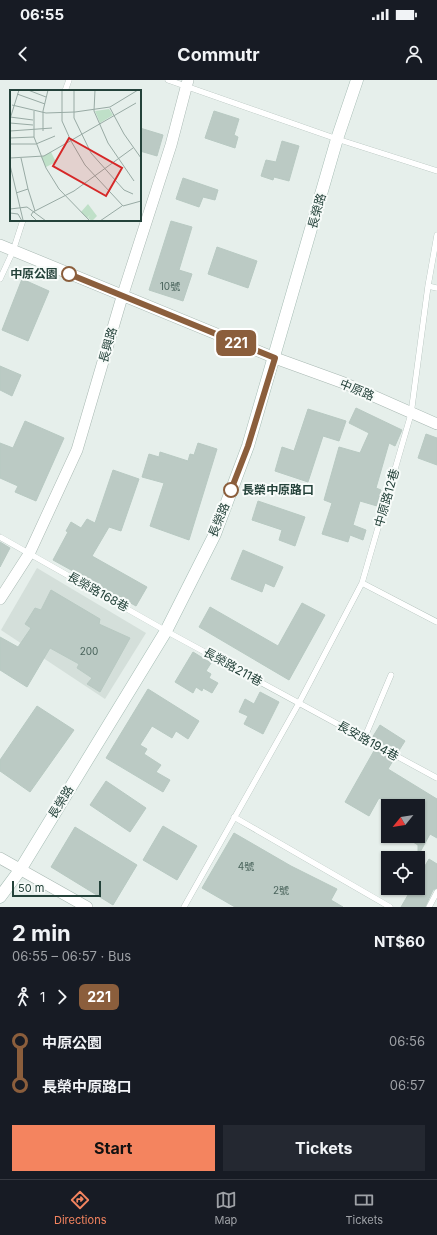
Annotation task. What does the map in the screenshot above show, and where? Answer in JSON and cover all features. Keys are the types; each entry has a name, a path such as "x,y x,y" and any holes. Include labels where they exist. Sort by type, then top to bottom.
{"street":[{"name":"長榮路","path":"0,897 20,870 166,631 215,534 248,446 275,358 337,139 358,80"},
{"name":"長興路","path":"0,599 29,554 77,450 122,297 171,145 187,84"},
{"name":"中原路","path":"0,245 122,297 275,358 344,383 411,414 437,424"},
{"path":"0,858 87,907"}],"lane":[{"path":"65,90 69,80"},
{"path":"168,80 187,84 337,139 437,171"},
{"path":"0,280 13,251 23,221"},
{"name":"中原路12巷","path":"184,907 299,704 362,583 411,414 428,286 437,235"},
{"path":"428,286 437,288"},
{"name":"長榮路168巷","path":"0,537 166,631"},
{"path":"362,583 437,622"},
{"name":"長榮路211巷","path":"166,631 299,704"},
{"path":"364,739 392,675"},
{"name":"長安路194巷","path":"299,704 437,778"},
{"path":"234,817 390,907"},
{"path":"429,907 437,892"}],"shaded area":[{"path":"37,568 146,633 105,699 1,630"}],"building":[{"path":"214,111 239,119 234,135 238,137 235,148 205,138"},
{"path":"141,128 163,135 157,156 141,151"},
{"path":"282,141 299,146 289,181 274,177 273,180 261,176 266,160 276,162"},
{"path":"183,178 218,190 215,200 203,197 199,207 176,199"},
{"path":"171,221 192,227 179,270 192,274 183,301 149,290"},
{"path":"217,247 257,261 248,288 208,274"},
{"path":"22,279 49,291 28,341 2,330"},
{"path":"0,366 21,375 12,396 0,390"},
{"path":"356,408 402,430 395,446 389,443 376,488 381,490 377,506 360,501 353,525 366,530 363,540 350,535 348,542 322,534 332,503 324,500 339,447 360,453 369,433 349,423"},
{"path":"308,409 346,421 339,441 323,436 308,482 275,471 282,447 294,451"},
{"path":"25,421 64,438 36,501 15,492 18,486 0,478 0,443 13,448"},
{"path":"426,434 437,438 437,465 418,458"},
{"path":"198,443 217,449 189,540 150,526 164,483 142,477 149,454 159,457 160,452 188,461 190,454 194,455"},
{"path":"113,470 139,479 121,531 109,527 92,556 147,587 136,606 53,560 68,532 66,531 71,522 81,528 87,519 95,523"},
{"path":"258,501 305,517 295,546 279,540 282,530 252,520"},
{"path":"0,542 10,548 0,567"},
{"path":"243,550 283,567 274,587 265,583 262,592 231,579"},
{"path":"51,590 100,619 99,624 130,638 100,692 87,684 92,678 77,668 79,664 50,648 27,687 0,670 0,637 18,647 31,628 25,624 35,608 41,610"},
{"path":"302,603 325,615 289,680 199,627 210,607 278,646"},
{"path":"193,652 211,663 206,671 211,674 209,678 218,683 212,693 203,688 202,691 196,687 193,693 175,682"},
{"path":"148,689 199,721 188,739 176,731 172,738 152,726 140,745 147,749 144,754 161,765 156,772 170,780 163,792 106,758"},
{"path":"260,692 279,702 263,734 244,724 248,716 239,712 245,699 254,704"},
{"path":"37,706 74,730 30,792 0,771 0,760"},
{"path":"380,725 405,741 398,752 372,738"},
{"path":"375,749 394,759 388,769 437,799 437,838 430,834 421,851 418,851 418,845 415,843 425,843 425,799 379,798 369,816 345,802"},
{"path":"106,781 146,808 130,832 90,805"},
{"path":"163,826 197,846 177,880 143,860"},
{"path":"75,827 137,865 113,905 51,867"},
{"path":"234,833 291,866 337,889 331,900 343,907 235,907 202,888"},
{"path":"429,859 437,864 437,888 433,890 425,907 401,907 408,895 425,895 425,866"}],"bus line":[{"name":"221","path":"69,274 122,297 275,358 248,446 231,490"}],"place":[{"name":"中原公園","path":"69,274"},
{"name":"長榮中原路口","path":"231,490"}]}
